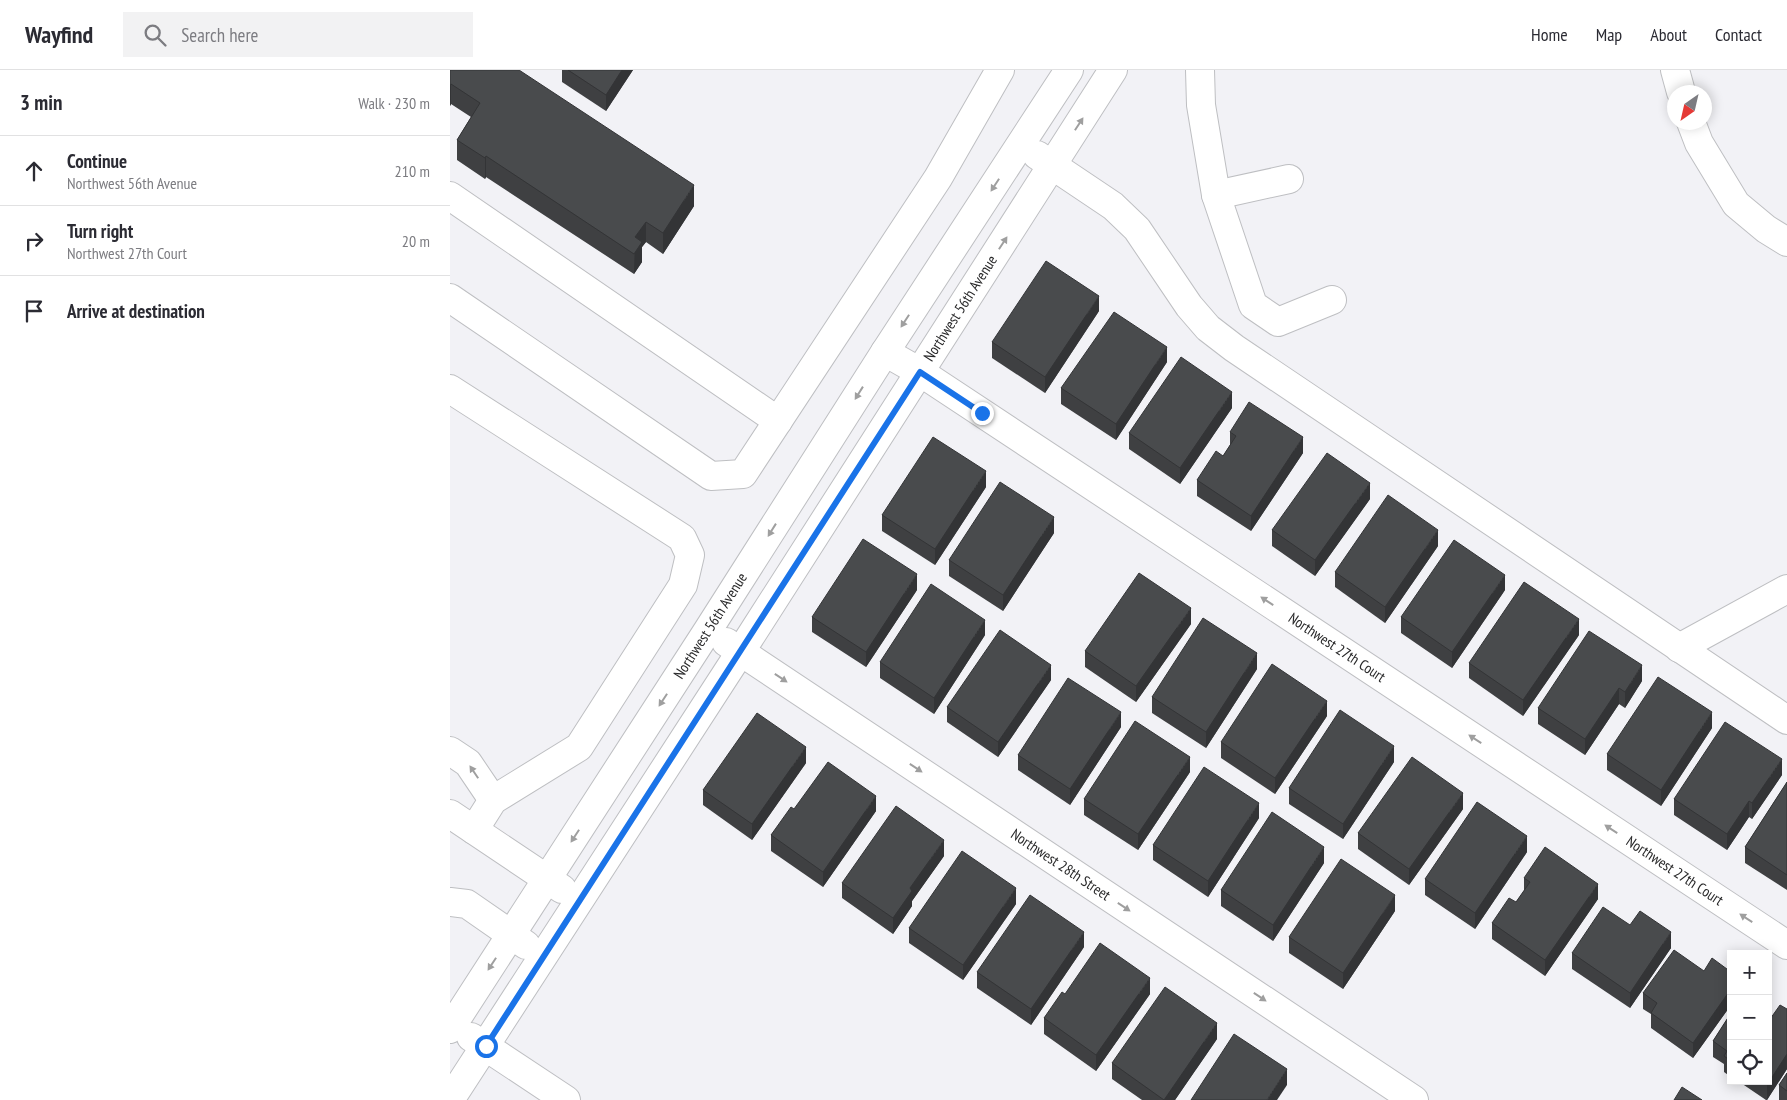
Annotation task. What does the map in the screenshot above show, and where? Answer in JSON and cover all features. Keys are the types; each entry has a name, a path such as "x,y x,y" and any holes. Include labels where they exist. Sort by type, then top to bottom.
{"street":[{"path":"450,298 711,476 743,474 938,178 1000,70"},
{"name":"Northwest 56th Avenue","path":"451,1027 885,352 1069,70"},
{"name":"Northwest 56th Avenue","path":"450,1100 1113,70"},
{"path":"1200,70 1201,105 1216,195 1253,305 1278,322 1332,300"},
{"path":"1675,70 1679,85"},
{"path":"1694,130 1703,151 1736,204 1766,229 1787,242"},
{"path":"1021,144 1112,206 1137,229 1189,306 1208,328 1234,348 1787,720"},
{"path":"1216,195 1289,178"},
{"path":"450,196 778,421"},
{"name":"Northwest 27th Court","path":"885,352 920,372 1787,945"},
{"path":"450,390 682,538 690,555 683,585 578,746 493,800 474,830"},
{"path":"1678,648 1787,589"},
{"name":"Northwest 28th Street","path":"708,630 1414,1100"},
{"path":"450,751 468,763 493,800"},
{"path":"450,814 580,900"},
{"path":"450,902 468,904 543,957"},
{"path":"451,1027 486,1046 566,1100"}],"building":[{"path":"450,70 519,70 694,185 663,233 646,222 635,237 642,242 634,254 486,156 485,158 457,140 480,103 451,84 450,86"},
{"path":"568,70 622,70 606,95"},
{"path":"1046,261 1099,296 1045,377 992,342"},
{"path":"1114,312 1167,347 1116,424 1061,388"},
{"path":"1181,357 1232,392 1180,468 1129,433"},
{"path":"1249,402 1303,437 1251,516 1197,480 1216,451 1223,456 1236,436 1230,432"},
{"path":"933,437 986,471 935,549 882,515"},
{"path":"1327,453 1370,483 1315,560 1272,530"},
{"path":"1000,482 1054,517 1003,595 949,560"},
{"path":"1388,495 1438,530 1385,607 1335,572"},
{"path":"863,539 917,574 866,652 812,617"},
{"path":"1454,540 1505,575 1452,652 1401,617"},
{"path":"1139,573 1191,608 1136,686 1085,651"},
{"path":"1524,582 1579,619 1523,700 1469,663"},
{"path":"931,584 985,620 934,698 880,662"},
{"path":"1203,618 1257,653 1206,732 1152,697"},
{"path":"1000,630 1051,665 998,742 947,707"},
{"path":"1589,631 1642,665 1625,692 1619,688 1585,739 1538,708"},
{"path":"1272,664 1327,701 1275,778 1221,742"},
{"path":"1658,677 1712,712 1661,790 1607,754"},
{"path":"1068,678 1121,712 1070,789 1018,755"},
{"path":"1340,710 1394,746 1343,824 1289,788"},
{"path":"757,713 806,747 752,824 703,790"},
{"path":"1135,721 1190,757 1138,834 1084,799"},
{"path":"1725,722 1782,759 1752,803 1749,801 1727,834 1674,799"},
{"path":"1412,757 1463,793 1409,869 1358,833"},
{"path":"828,762 876,796 823,872 771,835 791,807 794,809"},
{"path":"1204,767 1259,803 1208,881 1153,845"},
{"path":"1787,782 1787,875 1745,847"},
{"path":"1477,802 1527,836 1475,913 1425,879"},
{"path":"896,806 944,840 910,888 912,891 893,918 842,883"},
{"path":"1272,812 1324,847 1273,925 1221,890"},
{"path":"1545,847 1598,884 1545,960 1492,923 1509,898 1516,902 1530,882 1524,878"},
{"path":"962,851 1016,888 963,965 909,928"},
{"path":"1341,859 1395,895 1343,973 1289,937"},
{"path":"1030,895 1084,932 1031,1009 977,972"},
{"path":"1603,907 1630,925 1640,911 1671,932 1630,993 1572,953"},
{"path":"1100,943 1150,978 1096,1055 1044,1018 1062,992 1065,994"},
{"path":"1674,950 1704,971 1712,958 1727,969 1727,995 1693,1043 1651,1013 1657,1003 1643,993"},
{"path":"1165,987 1217,1023 1164,1100 1112,1063"},
{"path":"1780,1005 1787,1009 1787,1054 1772,1077 1772,1040 1772,1016"},
{"path":"1727,1019 1727,1051 1713,1041"},
{"path":"1234,1034 1287,1069 1267,1100 1191,1100"},
{"path":"1787,1073 1787,1091 1779,1085"},
{"path":"1682,1087 1702,1100 1674,1100"}],"route":[{"path":"486,1046 920,372 982,413"}]}
